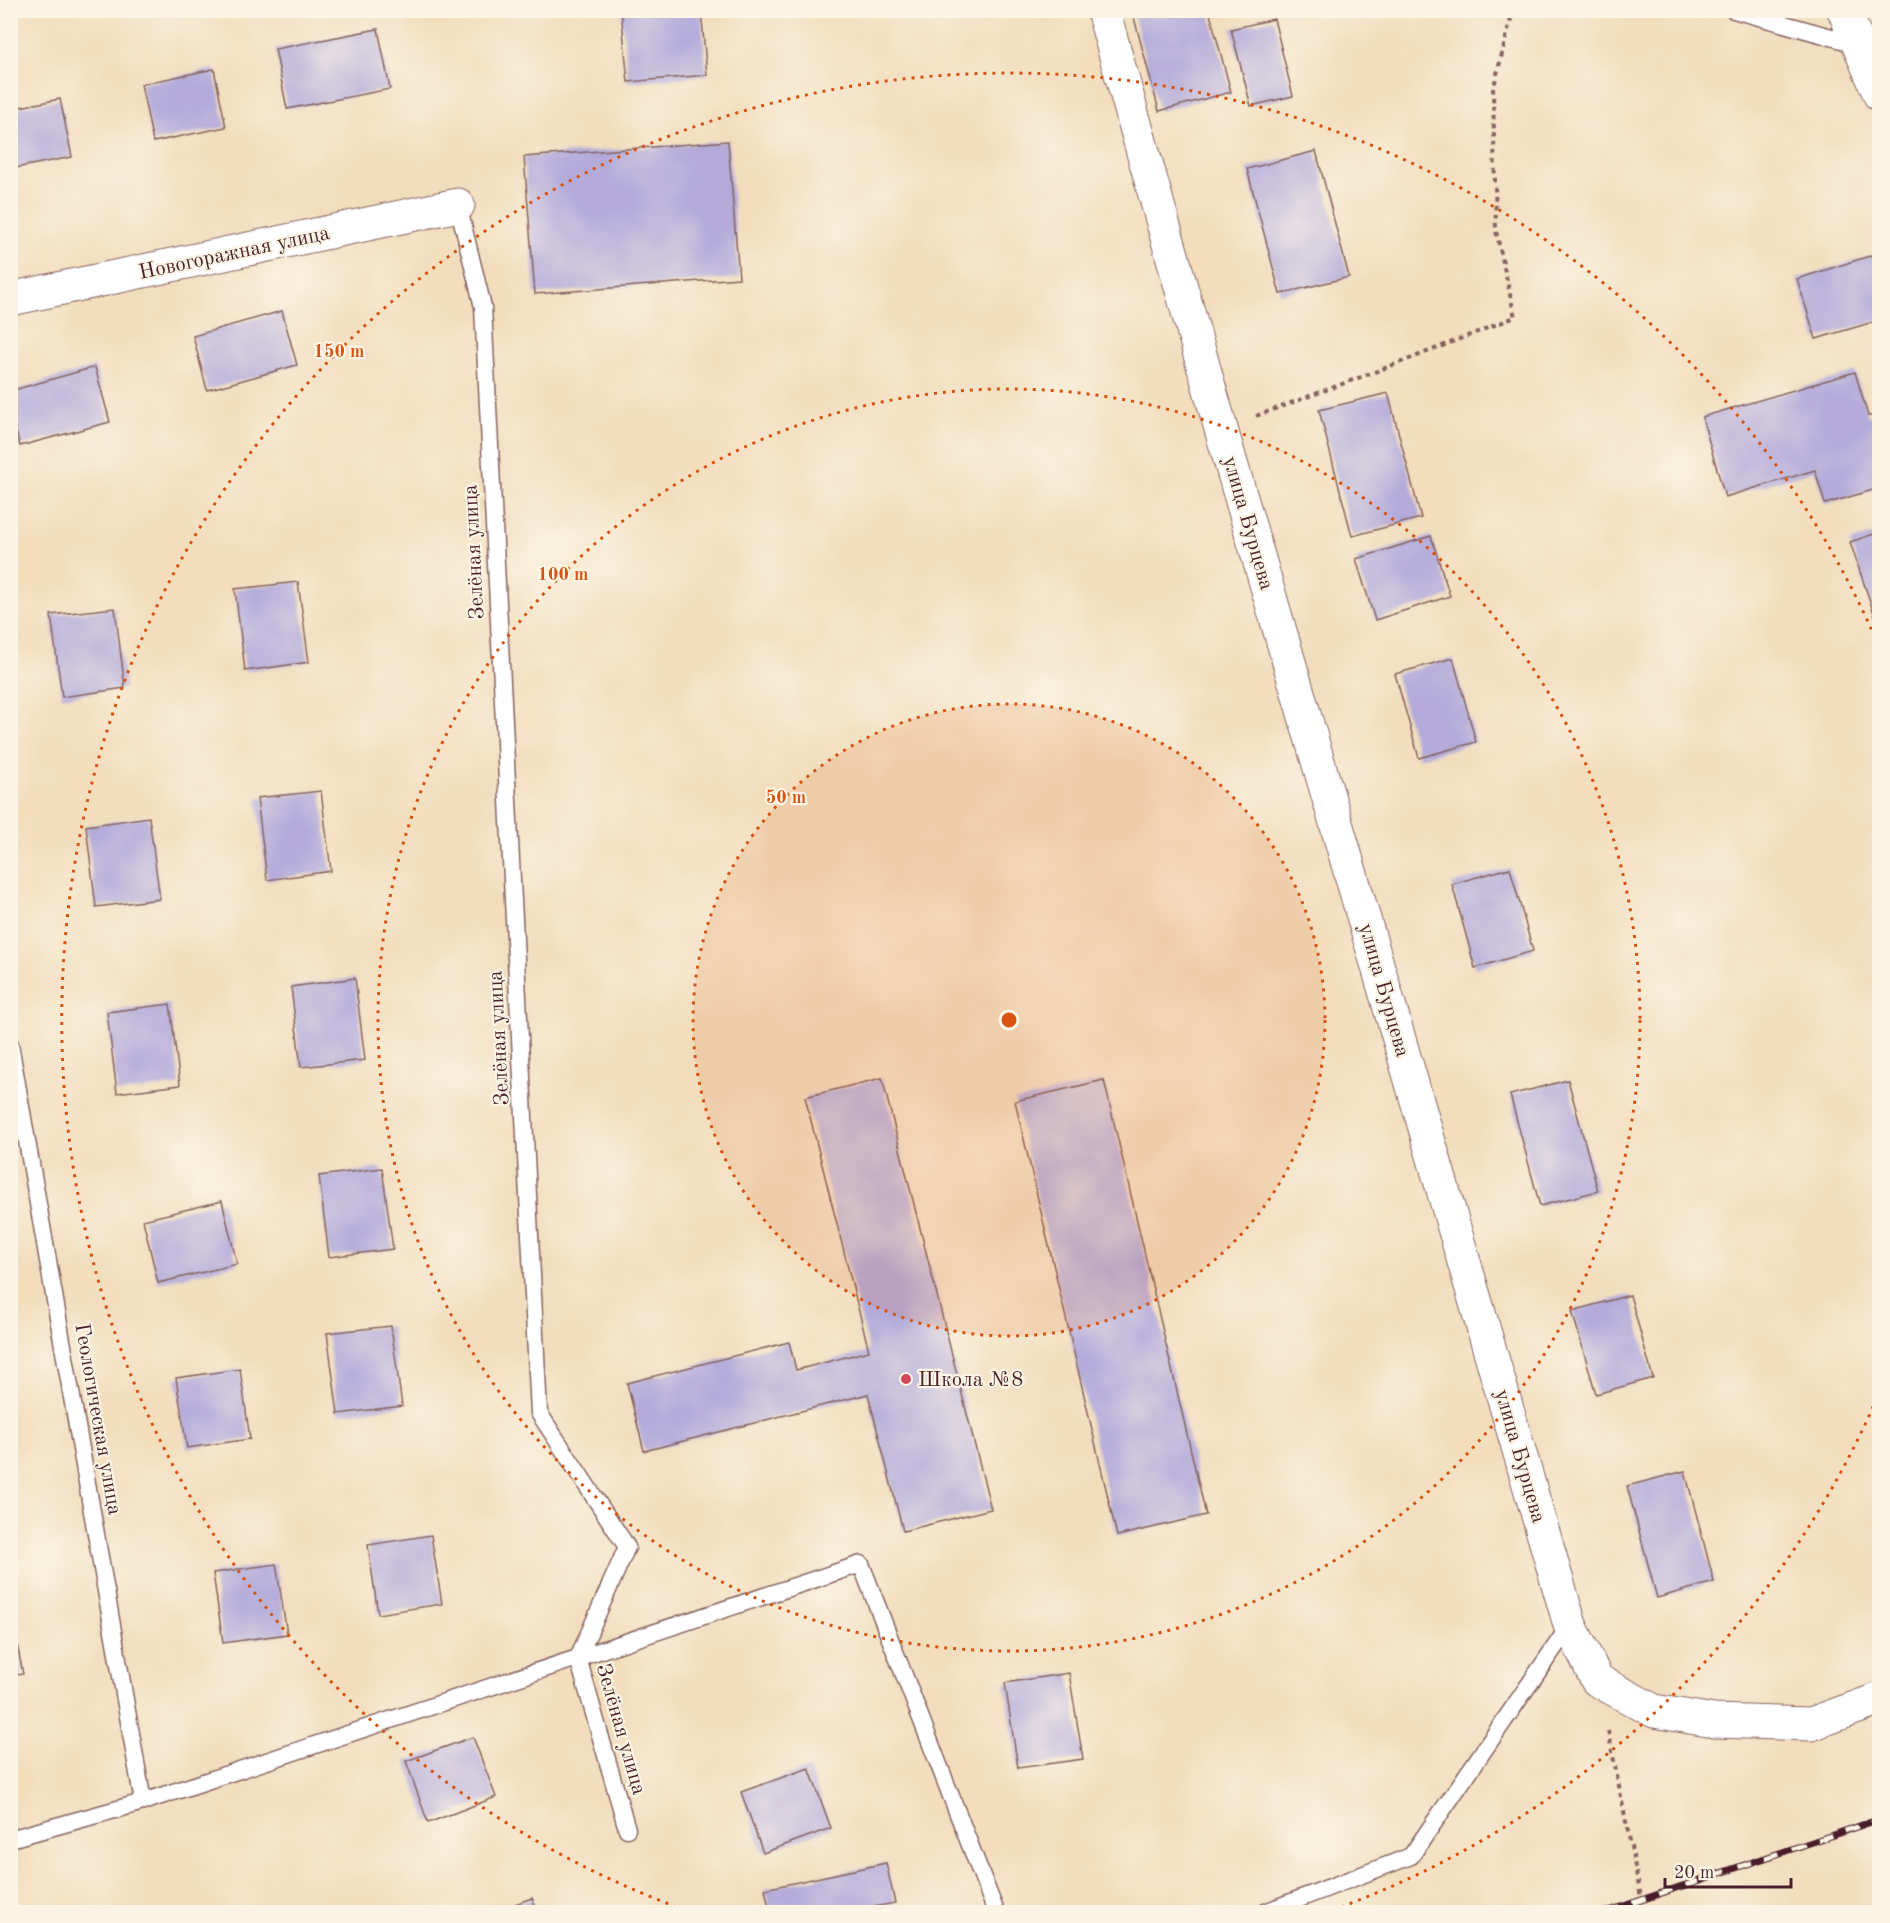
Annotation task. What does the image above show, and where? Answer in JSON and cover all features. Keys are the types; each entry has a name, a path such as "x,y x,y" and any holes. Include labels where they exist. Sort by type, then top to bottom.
{"street":[{"name":"улица Бурцева","path":"1103,10 1221,429 1570,1625 1598,1680"},
{"path":"1844,10 1880,95"},
{"name":"Новогоражная улица","path":"10,299 459,205"},
{"path":"1598,1680 1654,1711 1713,1721 1811,1724 1880,1699"}],"lane":[{"path":"1734,10 1860,45"},
{"name":"Зелёная улица","path":"459,205 483,307 539,1413 627,1547 578,1658 627,1829"},
{"name":"Геологическая улица","path":"10,1044 143,1802"},
{"path":"10,1839 143,1802 861,1564 996,1912"},
{"path":"1265,1912 1411,1856 1570,1625"}],"path":[{"path":"1221,429 1515,317 1496,231 1493,90 1513,10"},
{"path":"1598,1680 1644,1912"}],"building":[{"path":"621,10 701,10 707,75 628,82"},
{"path":"1132,10 1209,10 1231,92 1159,111"},
{"path":"1274,19 1293,96 1251,106 1231,29"},
{"path":"378,29 390,89 287,109 275,49"},
{"path":"214,69 226,127 153,142 141,84"},
{"path":"60,99 72,157 10,169 10,109"},
{"path":"728,141 739,278 535,294 524,157"},
{"path":"1316,151 1349,277 1280,294 1247,169"},
{"path":"1873,255 1880,277 1880,320 1816,339 1797,279"},
{"path":"282,311 297,365 207,390 193,336"},
{"path":"95,367 110,422 20,446 10,410 10,391"},
{"path":"1855,372 1868,416 1880,416 1880,488 1825,504 1815,470 1725,497 1702,417"},
{"path":"1388,393 1421,518 1352,536 1319,410"},
{"path":"1880,532 1880,628 1879,628 1850,542"},
{"path":"1431,536 1450,596 1375,620 1356,559"},
{"path":"298,582 309,662 245,671 235,589"},
{"path":"115,608 125,688 62,697 51,615"},
{"path":"1453,658 1476,742 1419,758 1395,674"},
{"path":"321,791 331,871 267,880 257,798"},
{"path":"149,817 160,899 96,907 86,826"},
{"path":"1510,868 1533,951 1475,968 1452,884"},
{"path":"355,978 365,1060 301,1067 291,987"},
{"path":"170,1004 180,1085 117,1093 107,1012"},
{"path":"882,1078 991,1509 903,1531 868,1394 644,1451 627,1383 789,1342 796,1370 869,1351 805,1097"},
{"path":"1104,1080 1206,1515 1117,1536 1015,1101"},
{"path":"1568,1080 1598,1191 1540,1206 1510,1095"},
{"path":"382,1168 393,1249 329,1257 319,1176"},
{"path":"222,1201 237,1264 158,1283 143,1220"},
{"path":"1630,1295 1653,1378 1596,1394 1572,1311"},
{"path":"391,1326 402,1406 338,1414 327,1333"},
{"path":"240,1369 250,1439 187,1448 176,1378"},
{"path":"1685,1471 1714,1582 1657,1598 1627,1486"},
{"path":"431,1535 442,1604 378,1614 368,1545"},
{"path":"276,1564 287,1634 223,1643 213,1573"},
{"path":"10,1609 23,1674 10,1676"},
{"path":"1069,1673 1083,1759 1018,1768 1005,1683"},
{"path":"473,1737 496,1797 428,1823 406,1761"},
{"path":"809,1768 831,1828 763,1853 741,1792"},
{"path":"886,1863 895,1903 856,1910 857,1912 770,1912 765,1889"},
{"path":"532,1898 538,1912 492,1912"}],"railway":[{"path":"1606,1912 1880,1819"}],"place":[{"name":"Школа №8","path":"906,1379"}]}
